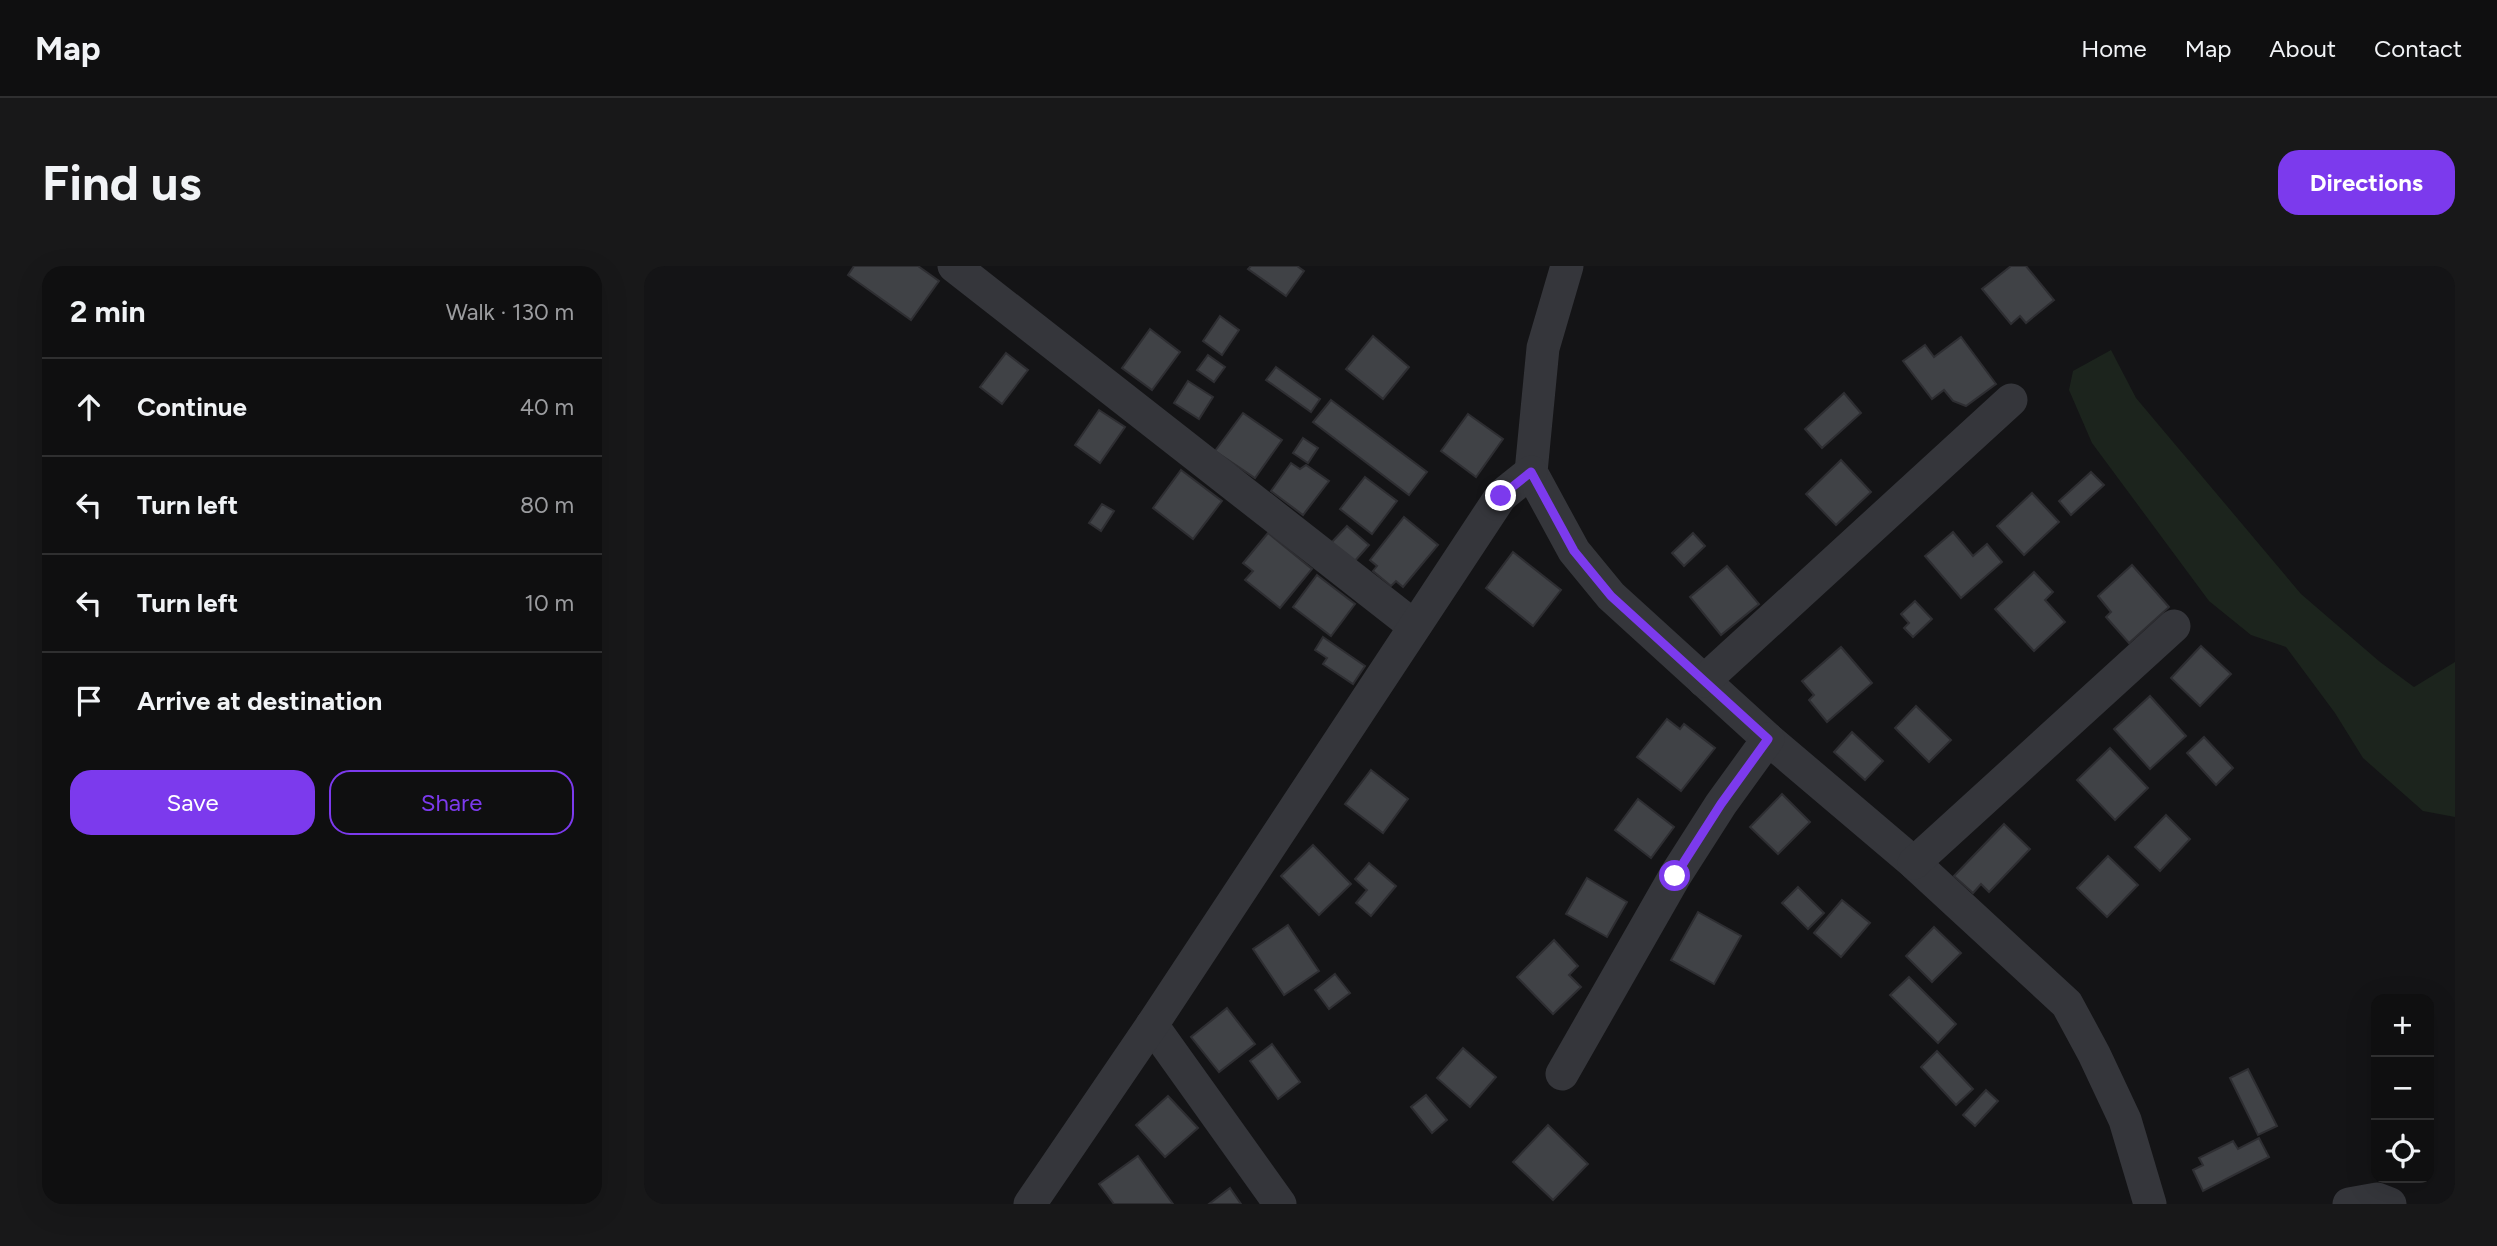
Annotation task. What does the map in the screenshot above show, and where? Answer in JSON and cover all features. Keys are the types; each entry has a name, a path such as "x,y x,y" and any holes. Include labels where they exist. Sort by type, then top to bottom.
{"street":[{"path":"954,266 1414,626"},
{"path":"1567,266 1543,348 1531,472 1574,551 1604,587 1704,681 1914,863 2067,1004 2125,1120 2150,1204"},
{"path":"1704,681 2011,400"},
{"path":"1030,1204 1152,1025 1501,496 1531,472"},
{"path":"1914,863 2175,626"},
{"path":"1562,1074 1675,876 1721,804 1768,739"},
{"path":"1152,1025 1280,1204"},
{"path":"2349,1204 2377,1199 2389,1204"}],"shaded area":[{"path":"2111,350 2136,398 2301,594 2380,662 2414,687 2455,662 2455,817 2423,811 2363,758 2335,713 2286,647 2251,635 2209,601 2092,443 2069,390 2073,371"}],"building":[{"path":"854,266 918,266 939,281 911,320 848,275"},
{"path":"1251,266 1297,266 1304,271 1286,296 1248,269"},
{"path":"2011,266 2026,266 2054,300 2026,323 2020,316 2011,324 1982,289"},
{"path":"1220,316 1239,330 1222,355 1203,341"},
{"path":"1150,329 1180,352 1152,390 1122,368"},
{"path":"1373,336 1409,367 1383,399 1346,369"},
{"path":"1961,337 1996,384 1966,406 1953,401 1944,390 1932,399 1903,361 1925,345 1934,357"},
{"path":"1006,353 1028,370 1002,404 980,387"},
{"path":"1208,355 1225,367 1214,382 1197,370"},
{"path":"1276,367 1320,399 1311,412 1266,380"},
{"path":"1188,381 1213,397 1199,419 1174,403"},
{"path":"1844,393 1861,413 1822,448 1805,429"},
{"path":"1331,400 1427,472 1409,495 1313,422"},
{"path":"1099,410 1125,427 1100,463 1075,445"},
{"path":"1243,413 1282,440 1255,478 1215,451"},
{"path":"1468,414 1503,439 1476,477 1441,451"},
{"path":"1303,438 1318,448 1308,463 1293,453"},
{"path":"1841,460 1871,492 1836,525 1806,494"},
{"path":"1291,463 1300,469 1306,465 1329,481 1303,515 1271,491"},
{"path":"1181,470 1222,501 1193,539 1153,508"},
{"path":"2091,472 2104,485 2071,515 2059,501"},
{"path":"1365,477 1397,501 1372,534 1340,509"},
{"path":"2032,493 2059,522 2024,555 1997,526"},
{"path":"1102,504 1114,511 1101,531 1089,523"},
{"path":"1404,517 1438,545 1403,587 1396,581 1391,586 1373,571 1377,566 1370,560"},
{"path":"1347,526 1369,545 1353,563 1331,543"},
{"path":"1953,532 1973,556 1987,544 2002,562 1961,598 1925,556"},
{"path":"1268,533 1312,569 1280,608 1245,580 1253,571 1243,563"},
{"path":"1693,533 1705,546 1684,566 1672,553"},
{"path":"1513,552 1561,590 1533,626 1486,588"},
{"path":"2132,565 2169,607 2129,643 2106,617 2111,612 2098,596"},
{"path":"1727,566 1759,604 1721,635 1690,597"},
{"path":"2034,572 2053,592 2045,600 2065,622 2034,651 1995,609"},
{"path":"1317,575 1355,604 1331,636 1293,607"},
{"path":"1915,601 1932,619 1913,637 1904,628 1909,623 1901,614"},
{"path":"1323,637 1365,666 1353,684 1323,664 1327,658 1315,650"},
{"path":"2201,646 2231,674 2200,706 2171,678"},
{"path":"1841,647 1872,683 1827,722 1809,700 1814,695 1802,681"},
{"path":"2150,696 2186,736 2150,769 2114,729"},
{"path":"1916,706 1951,740 1929,762 1895,728"},
{"path":"1667,719 1680,729 1684,724 1715,748 1681,791 1637,757"},
{"path":"1852,732 1883,761 1865,780 1834,752"},
{"path":"2204,737 2233,768 2216,785 2187,753"},
{"path":"2110,748 2148,788 2115,820 2077,780"},
{"path":"1371,770 1408,799 1383,833 1345,804"},
{"path":"1782,794 1810,822 1778,854 1750,827"},
{"path":"1638,799 1674,827 1651,858 1615,830"},
{"path":"2166,815 2190,839 2160,871 2135,847"},
{"path":"2004,824 2030,849 1989,892 1981,884 1973,893 1954,876"},
{"path":"1313,845 1351,884 1319,915 1281,876"},
{"path":"2108,856 2138,885 2107,917 2077,888"},
{"path":"1369,863 1396,886 1371,916 1356,903 1367,890 1355,879"},
{"path":"1587,878 1627,902 1607,937 1566,914"},
{"path":"1798,887 1824,913 1808,929 1782,903"},
{"path":"1842,900 1870,923 1841,957 1814,933"},
{"path":"1698,912 1741,936 1714,984 1671,960"},
{"path":"1288,925 1319,971 1284,995 1253,949"},
{"path":"1934,927 1961,953 1932,982 1906,956"},
{"path":"1554,940 1578,966 1569,975 1581,987 1553,1014 1517,977"},
{"path":"1335,974 1350,993 1329,1009 1315,990"},
{"path":"1909,977 1956,1024 1938,1043 1890,995"},
{"path":"1227,1008 1255,1044 1219,1072 1191,1037"},
{"path":"1272,1044 1300,1082 1278,1099 1250,1061"},
{"path":"1463,1048 1496,1077 1470,1107 1437,1078"},
{"path":"1937,1051 1973,1089 1956,1105 1921,1067"},
{"path":"2248,1069 2277,1126 2258,1135 2230,1078"},
{"path":"1986,1090 1998,1101 1975,1126 1963,1115"},
{"path":"1426,1095 1447,1120 1432,1133 1411,1107"},
{"path":"1168,1096 1198,1128 1165,1157 1136,1125"},
{"path":"1548,1125 1588,1164 1553,1200 1513,1162"},
{"path":"2259,1138 2269,1157 2203,1191 2193,1170 2203,1165 2199,1158 2233,1141 2238,1149"},
{"path":"1138,1156 1173,1204 1114,1204 1099,1184"},
{"path":"1230,1188 1241,1204 1209,1204"}],"route":[{"path":"1501,496 1531,472 1574,551 1611,596 1768,739 1721,804 1675,876"}]}
